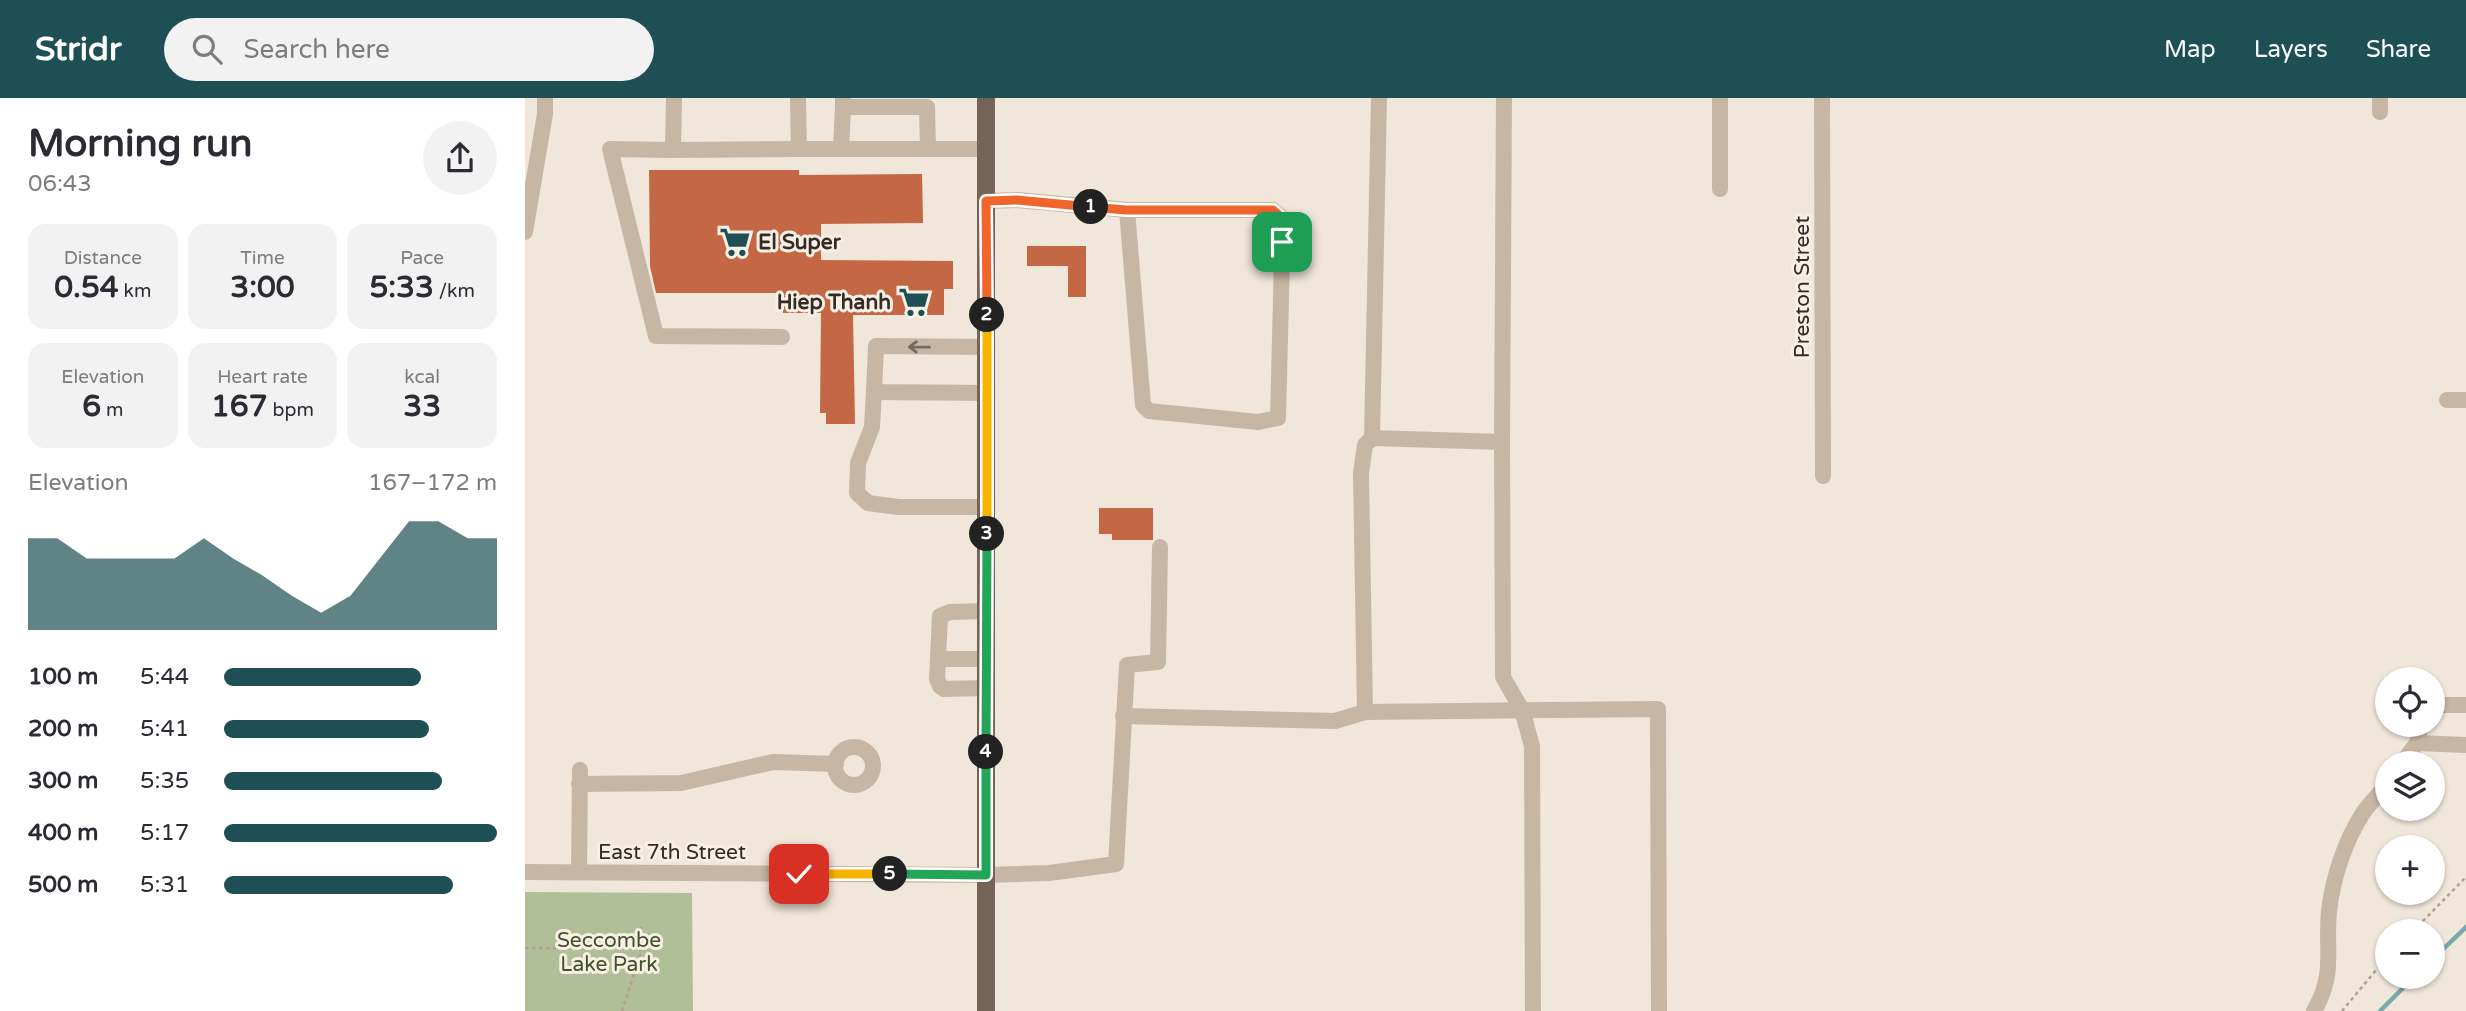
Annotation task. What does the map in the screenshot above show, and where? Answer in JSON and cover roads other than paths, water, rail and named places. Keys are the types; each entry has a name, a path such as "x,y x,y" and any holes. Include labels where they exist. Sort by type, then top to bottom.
{"main road":[{"path":"986,98 986,1011"}],"street":[{"path":"525,232 533,197 545,98"},
{"path":"673,150 674,98"},
{"path":"798,98 799,149"},
{"path":"1365,712 1361,473 1365,445 1372,438 1379,98"},
{"path":"1504,98 1503,677 1522,710 1532,746 1533,1011"},
{"path":"1720,98 1720,189"},
{"name":"Preston Street","path":"1822,98 1823,475"},
{"path":"841,149 843,102 927,107 928,149"},
{"path":"782,337 656,336 610,149 986,149"},
{"path":"986,201 1017,200 1126,210 1273,210 1283,219 1278,418 1258,422 1244,421 1149,411 1143,405 1126,210"},
{"path":"987,347 876,346 872,427 858,463 857,493 869,502 898,507 987,507"},
{"path":"874,392 987,394"},
{"path":"2447,400 2466,400"},
{"path":"1372,438 1502,442"},
{"path":"1160,547 1158,662 1127,665 1123,716 1335,720 1365,712 1658,709 1659,1011"},
{"path":"986,688 944,690 937,679 940,616 950,612 987,611"},
{"path":"938,659 986,659"},
{"path":"2445,705 2466,705"},
{"name":"East 7th Street","path":"525,872 986,875 1049,873 1116,864 1123,716"},
{"path":"2411,751 2418,737"},
{"path":"2417,743 2466,746"},
{"path":"579,872 579,777 674,784 773,762 836,764"},
{"path":"2314,1011 2326,987 2329,973 2329,911 2339,866 2363,813 2375,798"}],"waterway":[{"path":"2445,947 2466,927"},
{"path":"2380,1011 2402,989"}],"place":[{"name":"El Super","path":"735,242"},
{"name":"Hiep Thanh","path":"914,302"}],"park label":[{"name":"Seccombe Lake Park","path":"609,952"}]}
